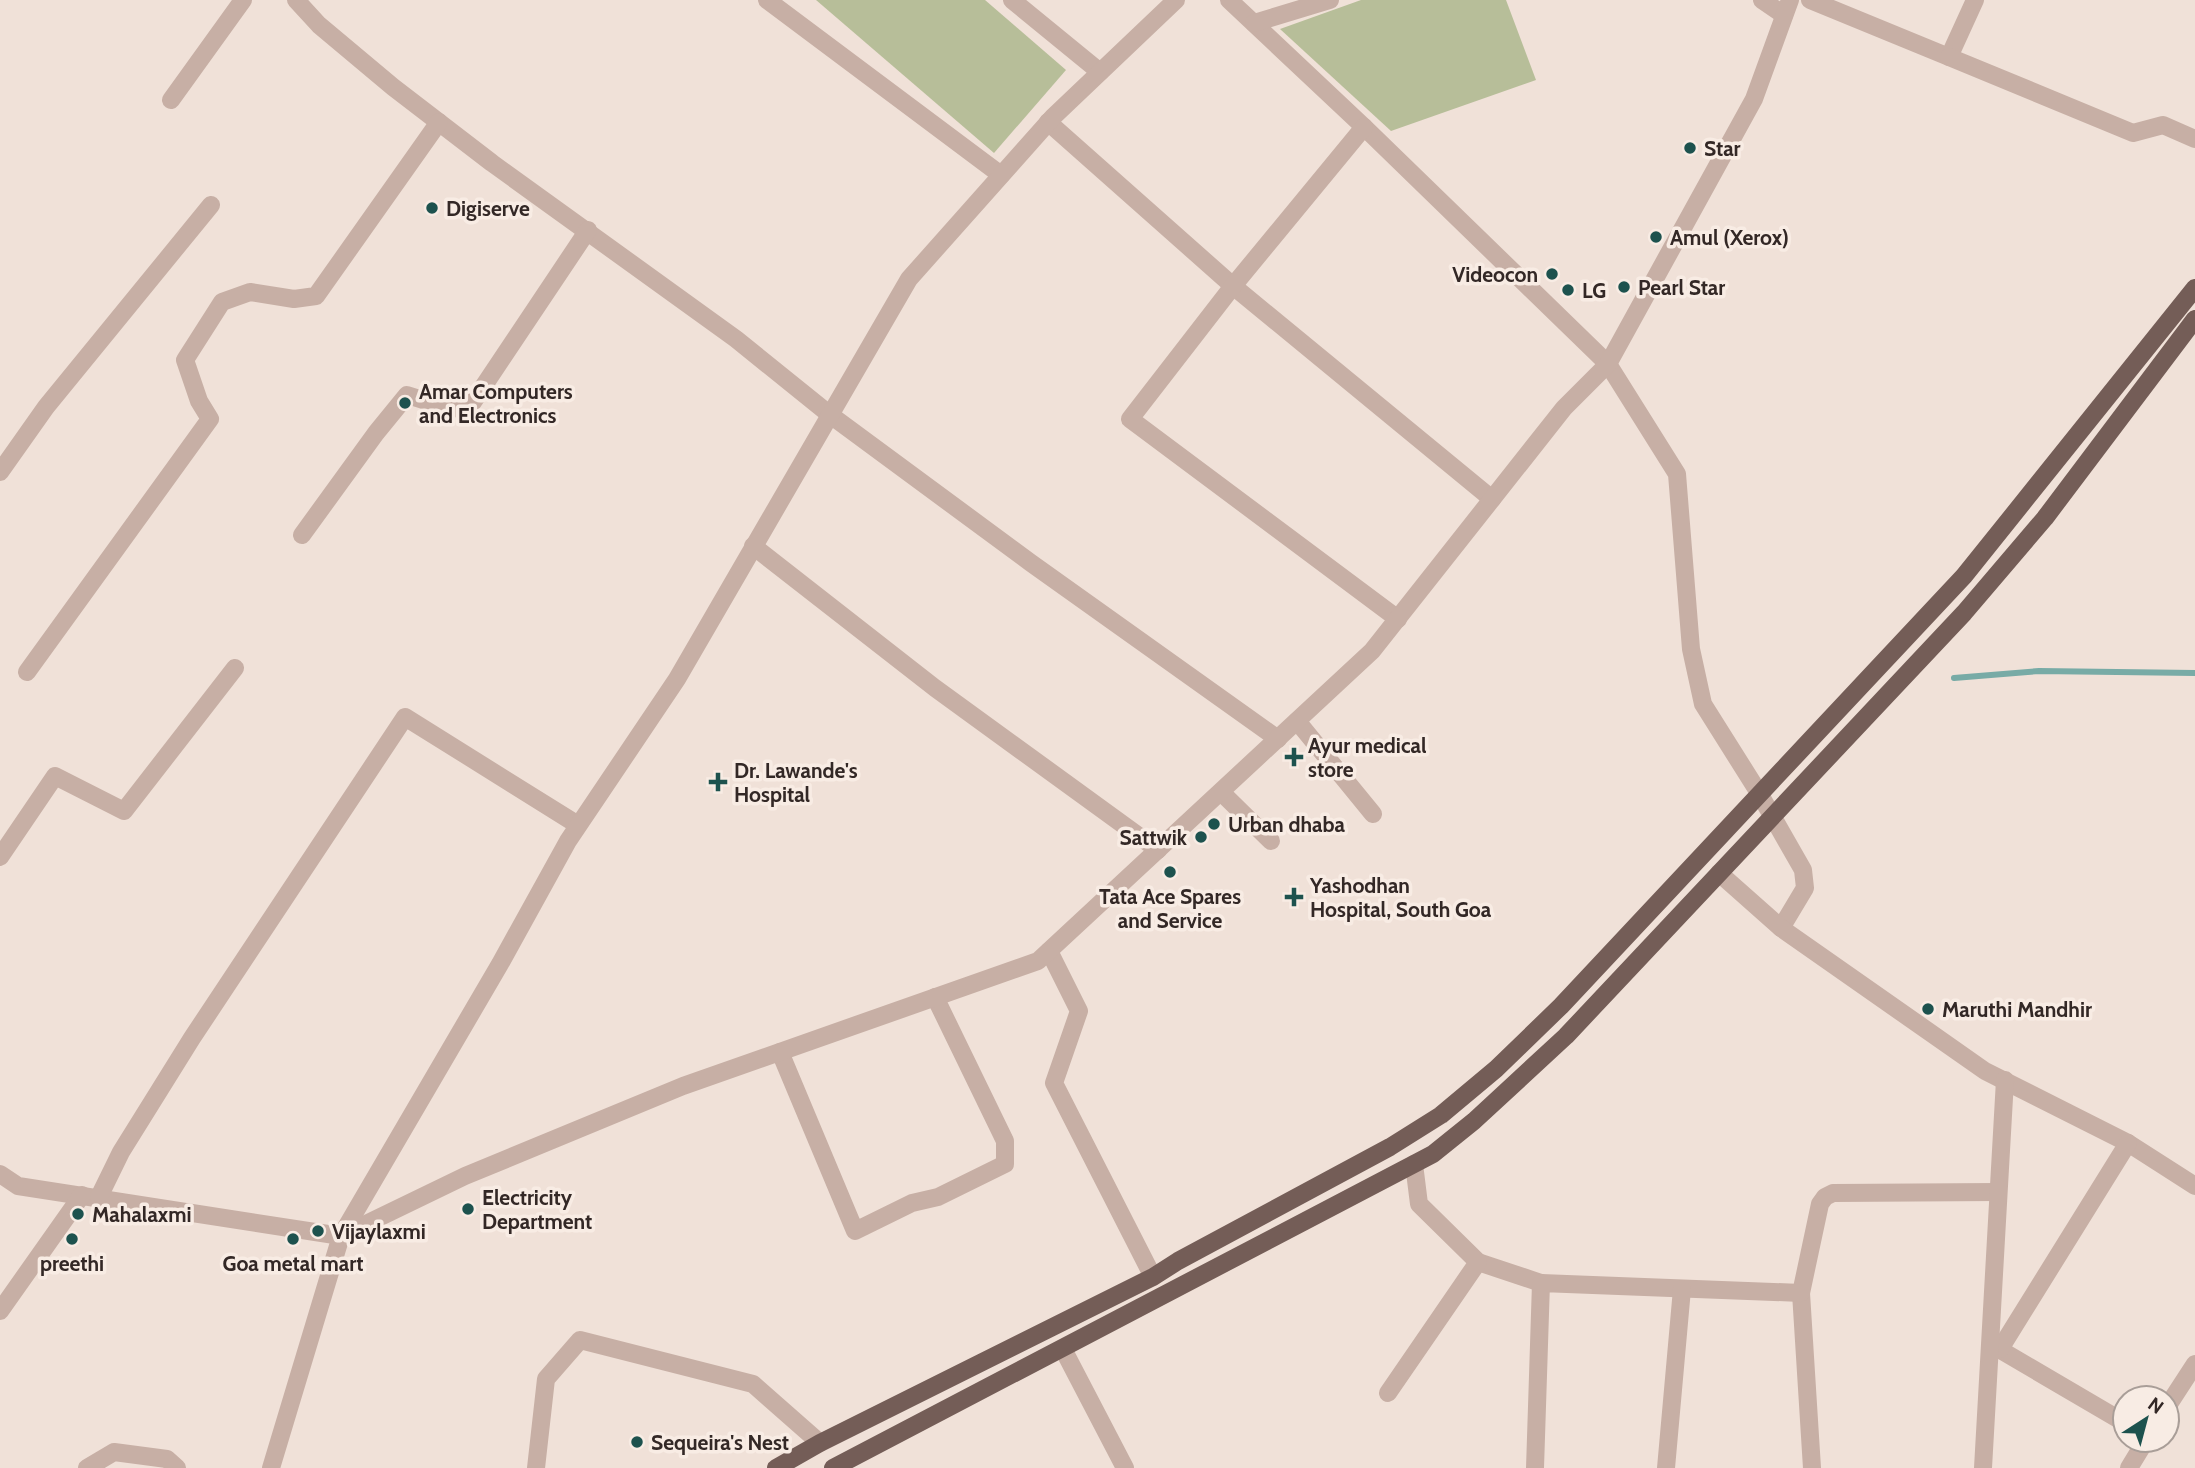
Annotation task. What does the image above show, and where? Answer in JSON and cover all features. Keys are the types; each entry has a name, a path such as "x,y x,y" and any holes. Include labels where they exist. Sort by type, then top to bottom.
{"main road":[{"path":"776,1468 820,1443 1153,1277 1390,1147 1441,1115 1496,1069 1561,1006 1964,576 2195,288"},
{"path":"833,1468 1433,1154 1474,1121 1566,1036 1964,613 2045,518 2195,319"}],"street":[{"path":"171,100 243,0"},
{"path":"296,0 319,25 439,122 736,339 830,414 1031,563 1278,739"},
{"path":"767,0 1001,175"},
{"path":"1012,0 1100,72"},
{"path":"271,1468 341,1236 578,825 677,678 909,279 1048,122 1176,0"},
{"path":"1229,0 1608,364 1677,474 1691,649 1703,704 1803,870 1805,888 1782,928"},
{"path":"1254,23 1330,0"},
{"path":"0,1174 18,1186 341,1236 465,1176 683,1086 1038,961 1372,651 1564,408 1608,364 1754,99 1787,8 1762,0"},
{"path":"1810,0 2133,133 2163,125 2195,139"},
{"path":"1949,57 1975,0"},
{"path":"27,672 210,419 199,401 185,360 222,302 250,292 294,299 316,296 439,122"},
{"path":"1048,122 1233,286 1492,499"},
{"path":"1364,127 1233,286 1130,419 1398,619"},
{"path":"0,472 46,407 211,205"},
{"path":"302,535 407,395 452,408 473,402 588,230"},
{"path":"752,546 935,688 1158,850"},
{"path":"0,857 55,776 124,811 235,668"},
{"path":"0,1311 91,1196 121,1153 192,1038 405,717 578,825"},
{"path":"1297,721 1373,814"},
{"path":"1221,792 1271,841"},
{"path":"1719,873 1782,928 1985,1071 2128,1143 2193,1181"},
{"path":"1049,951 1079,1011 1054,1083 1153,1277"},
{"path":"780,1052 855,1231 912,1203 938,1197 1005,1164 1005,1141 935,997"},
{"path":"1983,1468 1995,1346 1998,1192 2005,1080"},
{"path":"1995,1346 2128,1143"},
{"path":"1414,1164 1419,1204 1478,1262 1541,1283 1801,1293"},
{"path":"1812,1468 1801,1293 1818,1212 1825,1197 1833,1193 1998,1192"},
{"path":"1388,1393 1478,1262"},
{"path":"1535,1468 1541,1283"},
{"path":"1666,1468 1682,1289"},
{"path":"536,1468 546,1379 580,1340 753,1384 820,1443"},
{"path":"1995,1346 2111,1415"},
{"path":"1063,1349 1125,1468"},
{"path":"2181,1386 2195,1364"},
{"path":"88,1468 114,1452 167,1460 177,1468"}],"green space":[{"path":"816,0 985,0 1066,70 994,153"},
{"path":"1361,0 1506,0 1536,80 1391,131 1280,29"}],"waterway":[{"path":"1954,678 2039,671 2195,673"}],"place":[{"name":"Star","path":"1690,148"},
{"name":"Digiserve","path":"432,208"},
{"name":"Amul (Xerox)","path":"1656,237"},
{"name":"Videocon","path":"1552,274"},
{"name":"Pearl Star","path":"1624,287"},
{"name":"LG","path":"1568,290"},
{"name":"Amar Computers and Electronics","path":"405,403"},
{"name":"Ayur medical store","path":"1294,757"},
{"name":"Dr. Lawande's Hospital","path":"718,782"},
{"name":"Urban dhaba","path":"1214,824"},
{"name":"Sattwik","path":"1201,837"},
{"name":"Tata Ace Spares and Service","path":"1170,872"},
{"name":"Yashodhan Hospital, South Goa","path":"1294,897"},
{"name":"Maruthi Mandhir","path":"1928,1009"},
{"name":"Electricity Department","path":"468,1209"},
{"name":"Mahalaxmi","path":"78,1214"},
{"name":"Vijaylaxmi","path":"318,1231"},
{"name":"preethi","path":"72,1239"},
{"name":"Goa metal mart","path":"293,1239"},
{"name":"Sequeira's Nest","path":"637,1442"}]}
